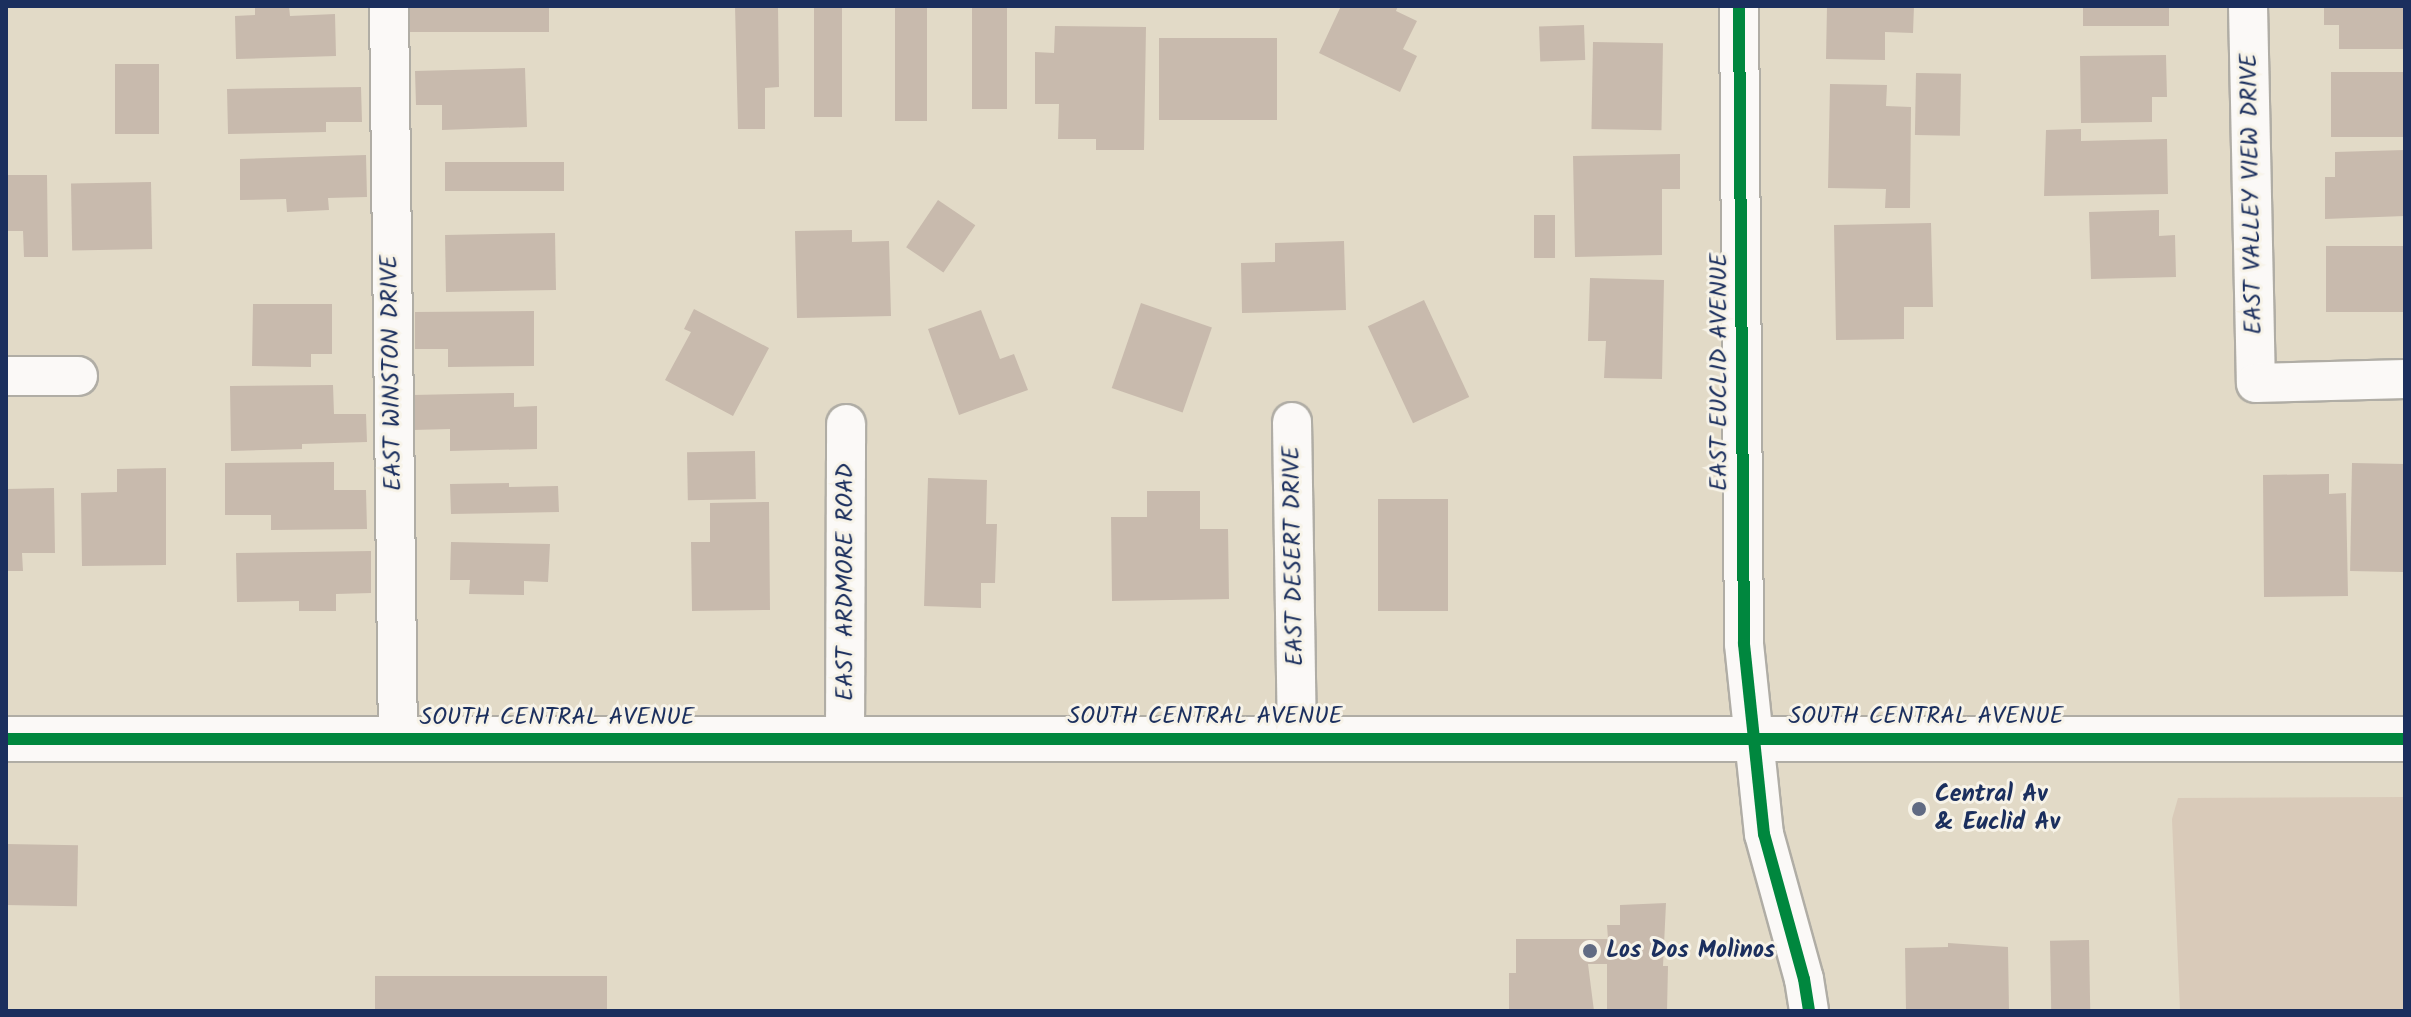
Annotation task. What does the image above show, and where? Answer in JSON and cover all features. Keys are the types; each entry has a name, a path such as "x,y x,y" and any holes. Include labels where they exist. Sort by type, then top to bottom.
{"main road":[{"name":"SOUTH CENTRAL AVENUE","path":"6,739 2405,739"}],"street":[{"name":"EAST WINSTON DRIVE","path":"389,6 398,741"},
{"name":"EAST EUCLID AVENUE","path":"1739,6 1744,644 1764,834 1804,979 1809,1011"},
{"name":"EAST VALLEY VIEW DRIVE","path":"2248,6 2256,383 2405,379"},
{"path":"6,376 78,376"},
{"name":"EAST DESERT DRIVE","path":"1292,422 1297,739"},
{"name":"EAST ARDMORE ROAD","path":"845,739 846,424"}],"shaded area":[{"path":"2405,797 2405,1011 2180,1011 2172,819 2178,798"}],"building":[{"path":"255,6 289,6 290,16 335,14 336,56 236,59 235,16 255,15"},
{"path":"410,6 549,6 549,32 410,32"},
{"path":"735,6 778,6 779,87 765,88 765,129 738,129"},
{"path":"814,6 842,6 842,117 814,117"},
{"path":"895,6 927,6 927,121 895,121"},
{"path":"972,6 1007,6 1007,109 972,109"},
{"path":"1341,6 1398,6 1396,11 1417,21 1403,49 1417,56 1400,92 1319,53"},
{"path":"1827,6 1914,6 1913,33 1885,32 1885,60 1826,59"},
{"path":"2083,6 2169,6 2169,26 2083,26"},
{"path":"2324,6 2405,6 2405,49 2339,49 2339,25 2324,25"},
{"path":"1584,25 1585,60 1540,62 1539,27"},
{"path":"1055,26 1146,27 1144,150 1096,150 1096,139 1058,139 1059,104 1035,104 1035,52 1054,53"},
{"path":"1159,38 1277,38 1277,120 1159,120"},
{"path":"1593,42 1663,43 1661,130 1591,129"},
{"path":"2166,55 2167,97 2152,97 2152,122 2081,123 2080,56"},
{"path":"115,64 159,64 159,134 115,134"},
{"path":"525,68 527,127 442,130 442,105 416,105 415,71"},
{"path":"2331,72 2405,72 2405,137 2331,137"},
{"path":"1916,73 1961,74 1960,136 1915,135"},
{"path":"1830,84 1887,85 1886,106 1911,107 1910,208 1885,208 1886,189 1828,188"},
{"path":"361,87 362,122 326,122 326,132 228,134 227,89"},
{"path":"2081,129 2081,141 2167,139 2168,194 2044,196 2046,130"},
{"path":"2405,150 2405,216 2325,219 2325,177 2335,177 2335,152"},
{"path":"1680,154 1680,189 1662,189 1662,255 1575,257 1573,156"},
{"path":"366,155 367,197 328,198 329,210 287,212 286,199 240,200 240,159"},
{"path":"445,162 564,162 564,191 445,191"},
{"path":"6,175 47,175 48,257 24,257 23,231 6,231"},
{"path":"151,182 152,249 72,250 71,183"},
{"path":"938,200 975,225 943,272 906,247"},
{"path":"2159,210 2159,236 2175,235 2176,277 2091,279 2089,212"},
{"path":"1534,215 1555,215 1555,258 1534,258"},
{"path":"1931,223 1933,307 1904,307 1904,339 1836,340 1834,225"},
{"path":"852,230 852,242 889,241 891,316 797,318 795,231"},
{"path":"555,233 556,290 446,292 445,235"},
{"path":"1344,241 1346,310 1242,313 1241,263 1275,262 1275,243"},
{"path":"2326,246 2405,246 2405,312 2326,312"},
{"path":"1590,278 1664,280 1662,379 1604,378 1606,341 1588,341"},
{"path":"1424,300 1469,397 1413,423 1368,326"},
{"path":"1141,303 1212,327 1183,413 1112,388"},
{"path":"253,304 332,304 332,354 311,354 311,367 252,366"},
{"path":"694,309 769,348 733,416 665,380 691,332 684,329"},
{"path":"981,310 1000,359 1014,354 1028,390 959,415 928,329"},
{"path":"534,311 534,366 448,367 448,349 415,349 415,312"},
{"path":"333,385 334,414 366,414 367,442 302,444 302,449 231,451 230,386"},
{"path":"514,393 514,407 537,406 537,449 450,451 450,429 413,430 412,395"},
{"path":"755,451 756,499 688,500 687,452"},
{"path":"334,462 334,490 366,490 367,529 271,530 271,515 225,515 225,463"},
{"path":"2352,463 2405,464 2403,572 2350,571"},
{"path":"166,468 166,565 82,566 81,493 117,492 117,469"},
{"path":"2329,474 2329,494 2346,493 2348,596 2264,597 2263,475"},
{"path":"928,478 987,480 986,524 997,524 995,583 981,583 981,608 924,606"},
{"path":"509,483 509,487 558,486 559,512 451,514 450,484"},
{"path":"54,488 55,553 22,553 23,571 6,571 6,489"},
{"path":"1147,491 1200,491 1200,529 1228,529 1229,599 1112,601 1111,517 1147,517"},
{"path":"1378,499 1448,499 1448,611 1378,611"},
{"path":"769,502 770,610 692,611 691,542 710,542 710,503"},
{"path":"451,542 550,544 548,582 524,581 524,595 469,594 470,580 450,580"},
{"path":"371,551 371,593 336,594 336,611 299,611 299,601 237,602 236,553"},
{"path":"6,844 78,845 77,906 6,905"},
{"name":"Los Dos Molinos","path":"1666,903 1663,966 1668,966 1667,1011 1607,1011 1607,964 1588,964 1594,1011 1509,1011 1509,973 1516,973 1516,939 1608,939 1607,925 1620,925 1620,905"},
{"path":"2089,940 2090,1011 2051,1011 2050,941"},
{"path":"1948,943 2008,947 2009,1011 1906,1011 1905,948 1948,947"},
{"path":"375,976 607,976 607,1011 375,1011"}],"cycle path":[{"path":"1739,6 1744,644 1764,834 1804,979 1809,1011"},
{"path":"6,739 2405,739"}],"place":[{"name":"Central Av & Euclid Av","path":"1919,809"},
{"name":"Los Dos Molinos","path":"1590,951"}]}
